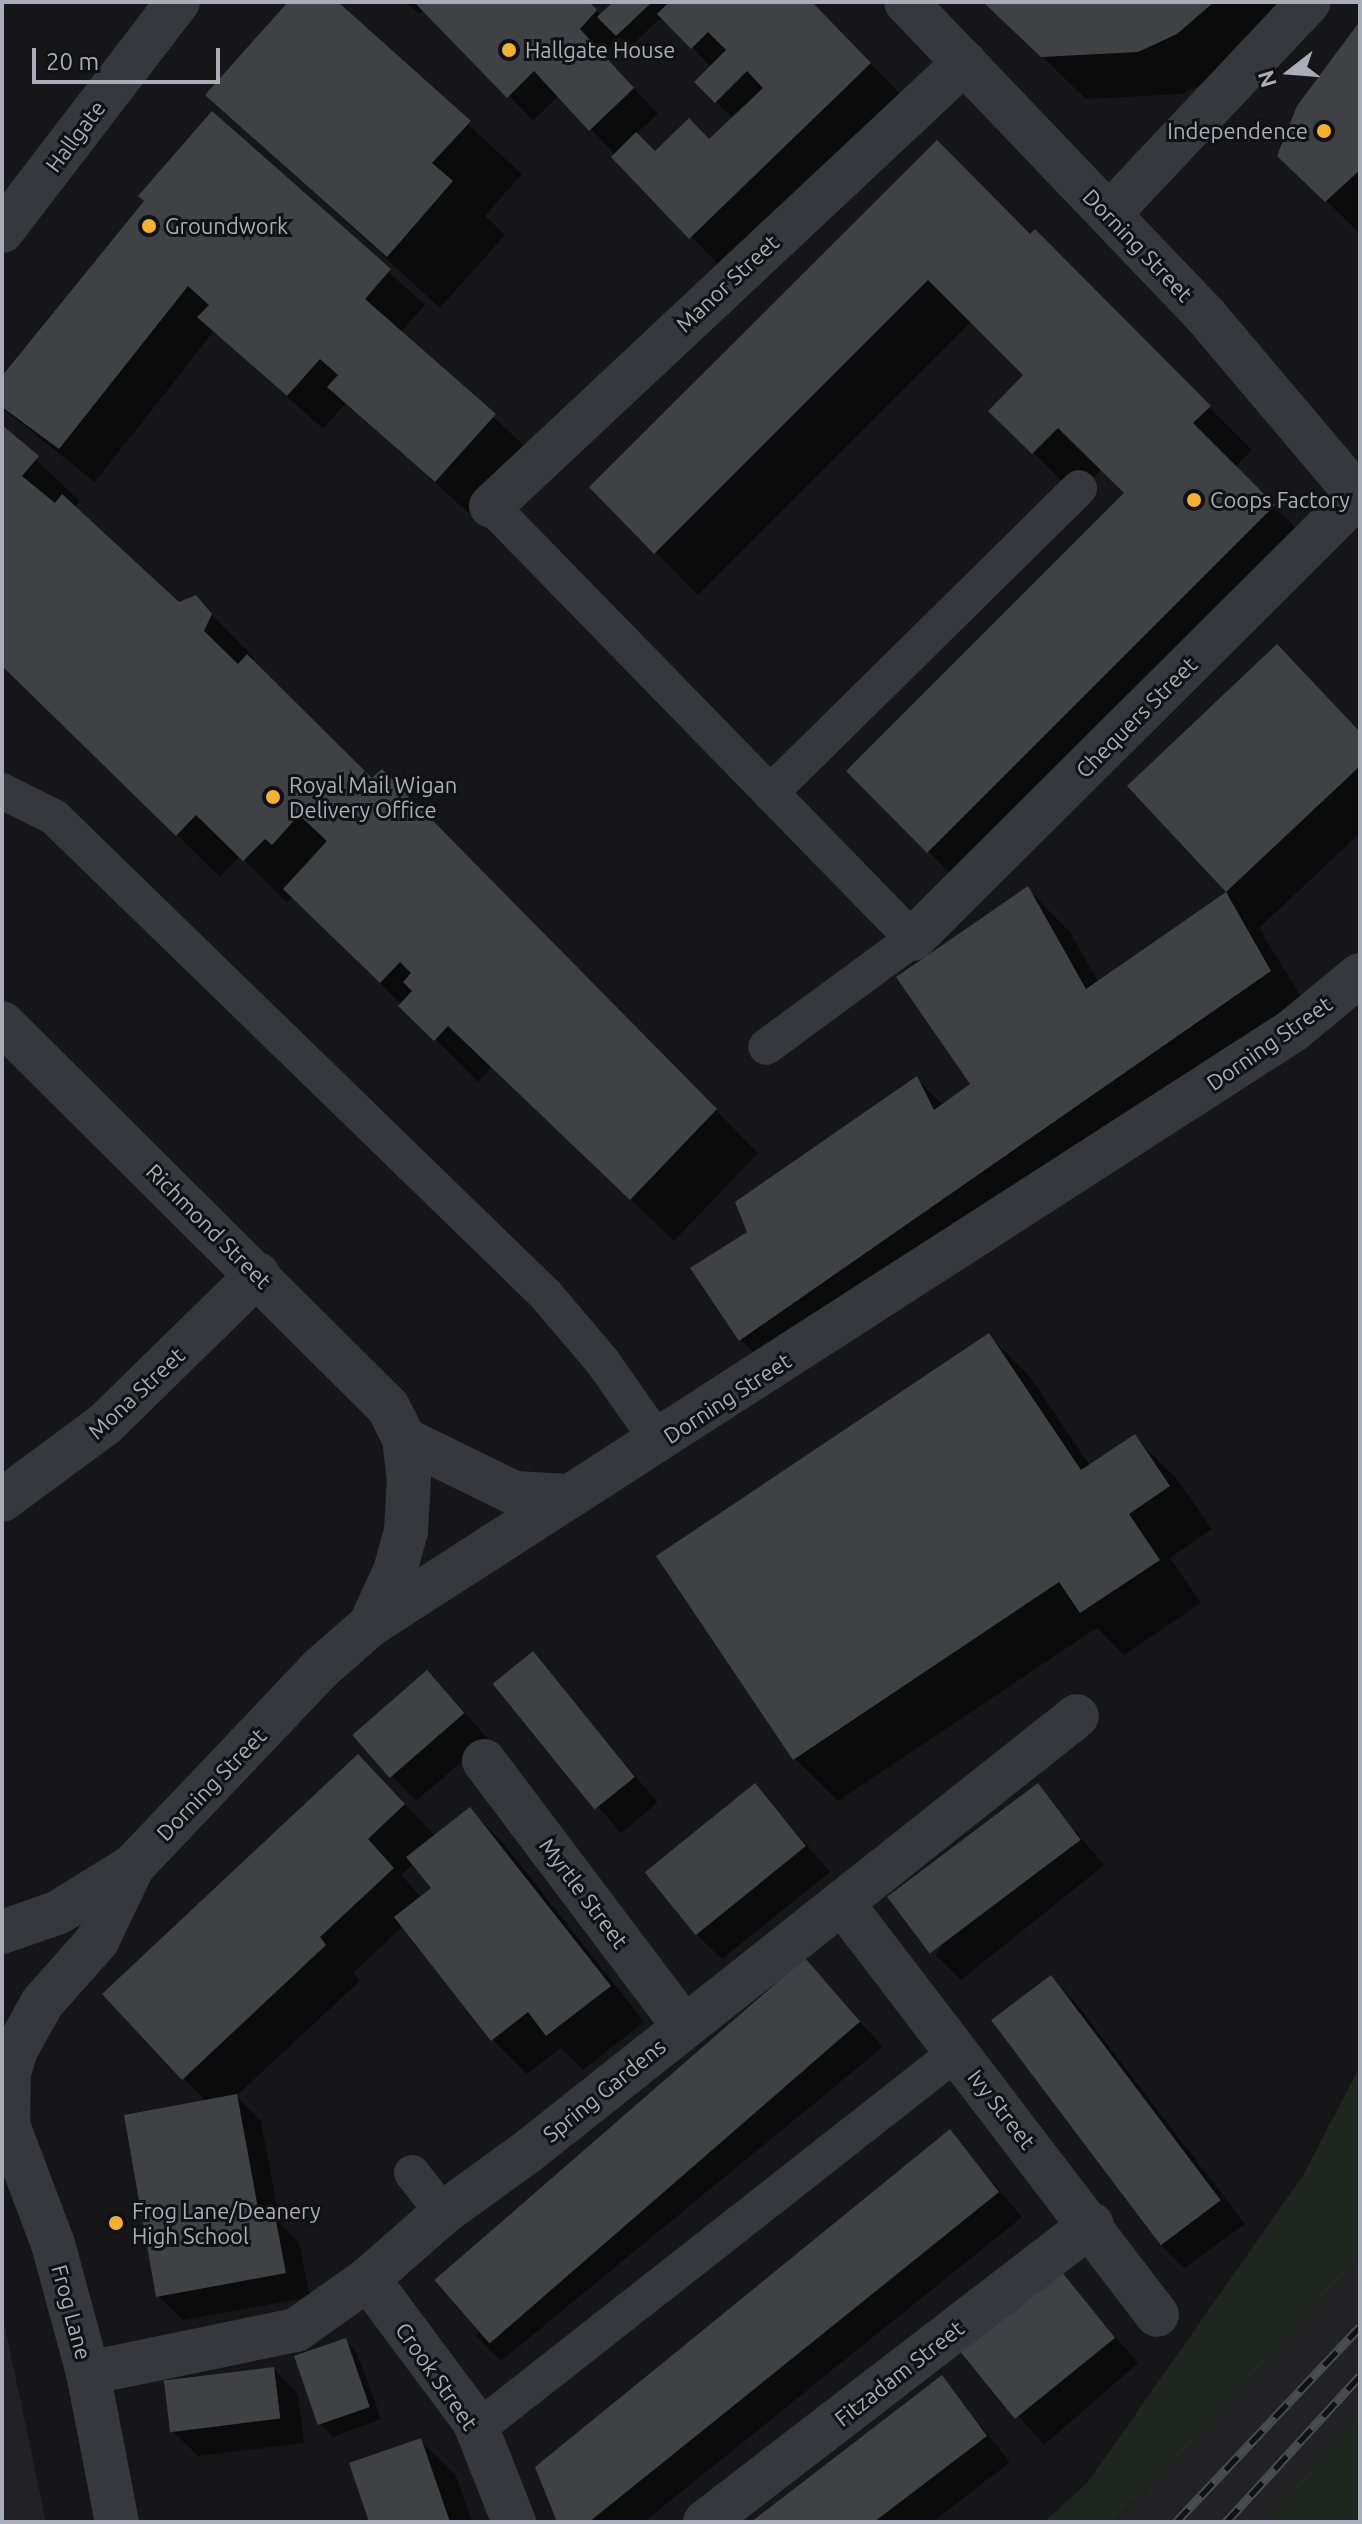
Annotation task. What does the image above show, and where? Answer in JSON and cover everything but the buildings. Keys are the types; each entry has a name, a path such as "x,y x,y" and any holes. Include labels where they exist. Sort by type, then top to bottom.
{"street":[{"name":"Hallgate","path":"2,231 178,2"},
{"name":"Dorning Street","path":"906,2 1206,316 1359,497"},
{"path":"1109,214 1309,2"},
{"name":"Manor Street","path":"491,506 965,62"},
{"name":"Chequers Street","path":"913,939 1359,497"},
{"name":"Dorning Street","path":"2,1932 59,1912 133,1866 321,1668 370,1625 659,1442 1292,1031 1360,975"},
{"name":"Richmond Street","path":"2,1023 258,1274 388,1407 404,1439 409,1477 406,1531 395,1571 370,1625"},
{"name":"Mona Street","path":"2,1500 105,1424 258,1274"},
{"path":"404,1439 514,1493 570,1496"},
{"name":"Spring Gardens","path":"88,2373 296,2330 368,2279 443,2213 526,2153 683,2025 843,1904 1077,1716"},
{"name":"Myrtle Street","path":"484,1761 683,2025"},
{"name":"Dorning Street","path":"5,2116 9,2072 17,2048 42,2003 97,1941 133,1866"},
{"name":"Ivy Street","path":"843,1904 1092,2224 1157,2315"},
{"name":"Frog Lane","path":"5,2116 53,2244 88,2373 117,2522"},
{"name":"Fitzadam Street","path":"705,2522 1092,2224"},
{"name":"Crook Street","path":"368,2279 477,2429 514,2522"}],"lane":[{"path":"770,793 1079,488"},
{"path":"491,506 913,939 766,1047"},
{"path":"2,791 54,817 546,1295 602,1361 659,1442"},
{"path":"477,2429 957,2052"},
{"path":"412,2173 443,2213"}],"shaded area":[{"path":"1360,2066 1360,2258 1177,2461 1113,2522 1044,2522 1088,2482 1304,2174"},
{"path":"1360,2258 1360,2411 1263,2522 1114,2522 1177,2461"},
{"path":"2,2313 46,2522 2,2522"},
{"path":"1360,2411 1360,2522 1263,2522 1350,2422"}],"railway":[{"path":"1176,2522 1360,2327"},
{"path":"1226,2522 1360,2376"}],"place":[{"name":"Hallgate House","path":"509,50"},
{"name":"Independence","path":"1324,131"},
{"name":"Groundwork","path":"149,226"},
{"name":"Coops Factory","path":"1194,500"},
{"name":"Royal Mail Wigan Delivery Office","path":"273,797"},
{"name":"Frog Lane/Deanery High School","path":"116,2223"}]}
